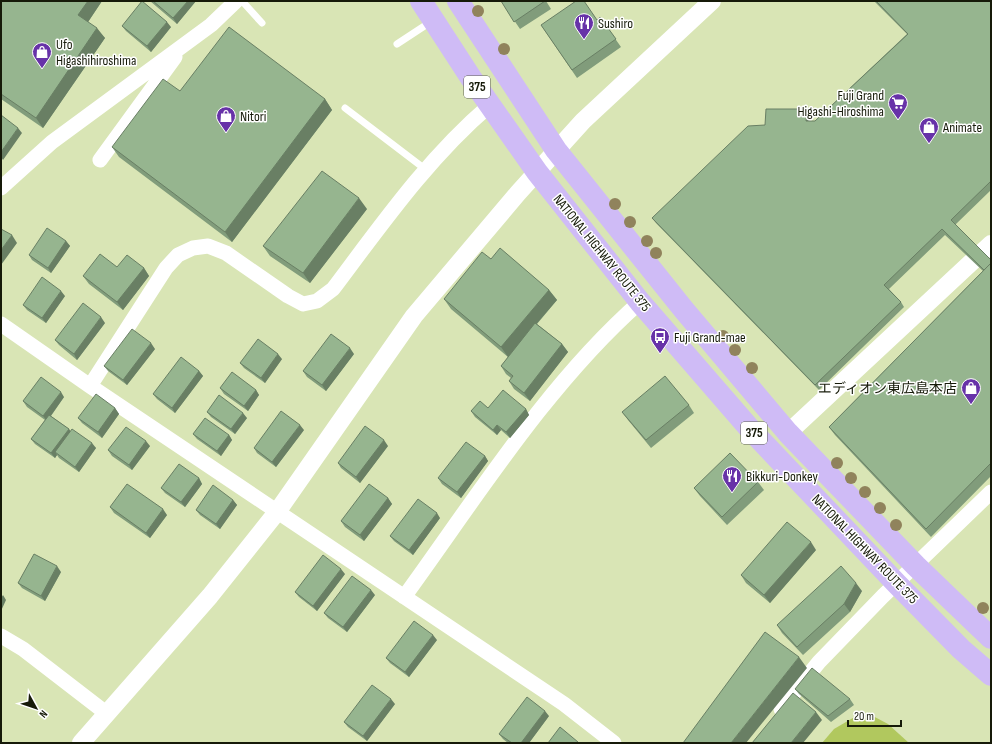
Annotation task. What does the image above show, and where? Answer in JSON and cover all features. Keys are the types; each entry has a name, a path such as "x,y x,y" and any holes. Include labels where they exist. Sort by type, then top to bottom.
{"highway":[{"name":"NATIONAL HIGHWAY ROUTE 375","path":"421,1 490,105 537,172 640,302 750,429 897,584 961,649 991,675"},
{"name":"NATIONAL HIGHWAY ROUTE 375","path":"458,1 556,150 684,310 788,433 916,566 991,638"}],"street":[{"path":"1,188 52,142 211,25 236,1"},
{"path":"81,743 210,596 277,512 414,316 556,150 583,121 712,1"},
{"path":"100,160 184,45"},
{"path":"90,386 166,268 178,255 193,248 208,246 226,253 288,296 303,304 317,301 333,289 425,169 470,123 490,105"},
{"path":"788,433 991,244"},
{"path":"404,597 552,396 616,324 640,302"},
{"path":"1,324 90,386 564,704 614,743"},
{"path":"774,718 819,662 991,492"},
{"path":"1,636 29,654 106,713"}],"lane":[{"path":"242,1 262,23"},
{"path":"397,44 433,20"},
{"path":"345,108 425,169"}],"shaded area":[{"path":"858,715 871,715 888,724 909,743 822,743 834,729"}],"building":[{"name":"Ufo Higashihiroshima","path":"1,1 88,1 78,15 97,28 36,118 1,94"},
{"path":"142,1 167,22 147,46 122,26"},
{"path":"153,1 188,1 173,18"},
{"path":"501,1 545,1 514,22"},
{"name":"Sushiro","path":"576,1 584,1 597,20 600,17 616,39 572,70 541,25"},
{"path":"876,1 991,1 991,181 951,220 991,260 991,263 984,270 942,229 884,285 901,302 815,385 652,218 748,126 765,125 766,109 807,109 806,121 815,121 908,34"},
{"name":"Nitori","path":"229,27 325,99 225,232 112,147 163,79 180,91"},
{"path":"1,115 18,128 1,152"},
{"path":"322,171 359,198 303,273 263,246"},
{"path":"47,228 66,241 48,268 29,255"},
{"path":"1,229 12,235 1,250"},
{"path":"500,248 549,290 501,347 444,299 482,252 491,259"},
{"path":"100,254 117,267 127,255 144,268 117,302 83,276"},
{"path":"991,263 991,463 926,529 829,427"},
{"path":"42,277 61,291 42,318 23,305"},
{"path":"83,303 101,317 74,354 55,340"},
{"path":"535,323 562,344 524,393 509,381 513,376 501,366"},
{"path":"132,329 151,343 123,380 104,366"},
{"path":"331,334 350,348 322,385 303,371"},
{"path":"258,339 278,354 261,378 240,363"},
{"path":"181,357 199,371 172,408 153,394"},
{"path":"232,372 256,390 244,406 220,388"},
{"path":"665,376 689,405 646,440 622,412"},
{"path":"41,377 61,392 43,416 23,401"},
{"path":"503,390 526,409 506,432 497,425 493,430 471,411 480,401 488,408"},
{"path":"96,394 115,408 98,432 78,418"},
{"path":"219,395 243,413 231,429 207,412"},
{"path":"281,411 300,425 272,462 254,448"},
{"path":"49,415 69,429 51,453 31,439"},
{"path":"205,418 229,435 217,451 193,434"},
{"path":"365,426 384,440 356,477 338,463"},
{"path":"126,427 146,441 129,465 108,450"},
{"path":"72,429 92,443 75,467 55,452"},
{"path":"466,442 485,456 457,492 438,478"},
{"name":"Bikkuri-Donkey","path":"730,453 758,482 722,517 694,488"},
{"path":"179,464 199,478 181,502 161,488"},
{"path":"127,484 163,509 146,533 110,507"},
{"path":"369,484 388,498 360,535 341,521"},
{"path":"213,485 233,500 216,524 196,510"},
{"path":"418,499 437,513 409,550 390,536"},
{"path":"787,522 811,542 764,595 741,575"},
{"path":"34,554 57,566 41,596 18,583"},
{"path":"323,555 341,569 313,606 295,592"},
{"path":"841,566 856,583 844,604 797,647 777,625"},
{"path":"352,576 371,590 343,627 324,613"},
{"path":"414,621 433,635 405,672 386,658"},
{"path":"765,632 799,657 731,743 683,743"},
{"path":"812,668 850,699 828,716 795,689"},
{"path":"372,685 391,699 363,736 344,722"},
{"path":"793,693 816,712 791,743 752,743"},
{"path":"527,697 545,711 521,743 512,743 499,734"},
{"path":"560,727 578,742 548,743"}],"place":[{"name":"Sushiro","path":"584,40"},
{"name":"Ufo Higashihiroshima","path":"42,69"},
{"name":"Fuji Grand Higashi-Hiroshima","path":"898,120"},
{"name":"Nitori","path":"226,133"},
{"name":"Animate","path":"929,144"},
{"name":"Fuji Grand-mae","path":"660,354"},
{"name":"エディオン東広島本店","path":"971,405"},
{"name":"Bikkuri-Donkey","path":"732,493"}]}
